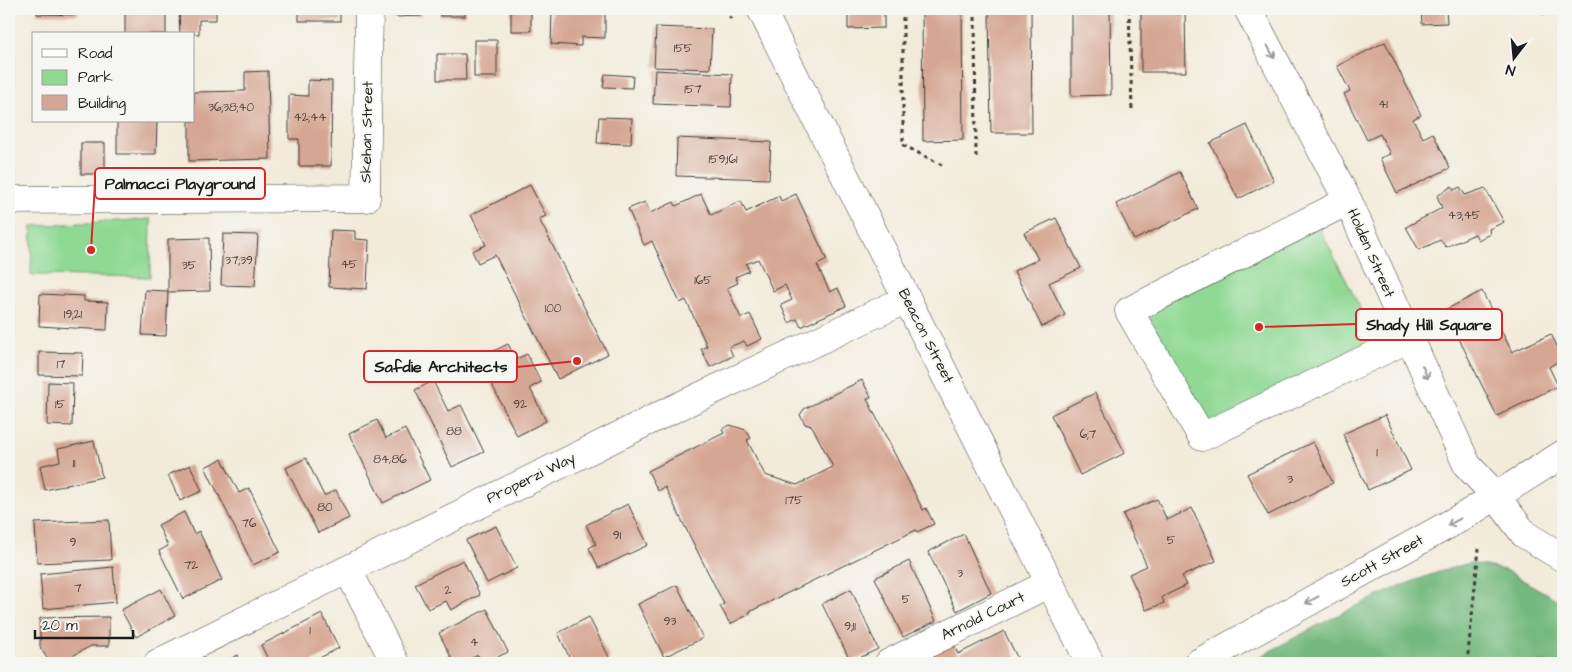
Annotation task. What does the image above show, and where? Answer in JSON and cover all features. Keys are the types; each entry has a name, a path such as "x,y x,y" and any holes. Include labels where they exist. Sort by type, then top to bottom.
{"street":[{"name":"Skehan Street","path":"9,200 366,198 369,9"},
{"name":"Beacon Street","path":"761,9 1090,663"},
{"name":"Holden Street","path":"1248,9 1348,201 1467,465 1495,495 1524,534 1563,558"},
{"path":"1348,201 1129,311 1202,437 1410,338"},
{"name":"Properzi Way","path":"158,663 661,415 907,299"},
{"name":"Scott Street","path":"1198,663 1464,516 1563,454"},
{"path":"348,570 395,663"},
{"name":"Arnold Court","path":"889,663 1050,583"}],"path":[{"path":"902,9 903,146 944,166"},
{"path":"975,9 976,158"},
{"path":"1129,9 1132,110"},
{"path":"1467,663 1479,549"}],"green space":[{"path":"151,219 150,277 31,275 32,226"},
{"path":"1317,223 1378,343 1202,432 1141,312"},
{"path":"1470,563 1505,570 1563,603 1563,663 1248,663 1384,593 1441,571"}],"building":[{"path":"37,9 78,9 78,15 37,14"},
{"path":"125,9 166,9 166,32 125,32"},
{"path":"179,9 216,9 216,20 199,20 199,34 195,34 195,32 180,32"},
{"path":"299,9 340,9 340,21 299,21"},
{"path":"395,9 421,9 421,16 396,17"},
{"path":"440,9 465,9 465,16 440,16"},
{"path":"511,9 531,9 531,31 511,31"},
{"path":"848,9 884,9 884,28 848,29"},
{"path":"922,9 962,9 963,140 923,141"},
{"path":"989,9 1031,9 1032,133 991,133"},
{"path":"1071,9 1110,9 1111,95 1071,96"},
{"path":"1141,9 1185,9 1186,72 1141,72"},
{"path":"1421,9 1446,9 1447,23 1422,24"},
{"path":"1542,9 1563,9 1563,14 1542,14"},
{"path":"552,10 605,11 605,38 581,37 581,46 551,44"},
{"path":"656,27 712,29 710,69 654,67"},
{"path":"474,40 497,40 497,77 474,77"},
{"path":"1385,42 1421,115 1413,119 1423,138 1433,133 1450,168 1397,193 1380,158 1390,154 1380,134 1367,140 1344,94 1350,91 1337,66"},
{"path":"437,54 465,54 466,80 437,80"},
{"path":"655,70 732,74 731,107 653,104"},
{"path":"268,71 270,159 189,161 189,122 195,122 195,92 245,91 245,72"},
{"path":"605,74 633,76 632,88 603,87"},
{"path":"308,80 332,81 331,166 299,166 299,139 289,139 289,95 308,96"},
{"path":"599,117 632,118 631,144 597,143"},
{"path":"117,122 157,122 156,154 117,154"},
{"path":"1247,125 1274,181 1238,199 1210,143"},
{"path":"677,138 771,142 769,179 676,176"},
{"path":"81,143 105,143 105,174 81,174"},
{"path":"1180,172 1198,209 1134,240 1116,204"},
{"path":"530,185 546,216 539,219 608,354 558,379 495,255 478,263 472,251 486,245 471,215"},
{"path":"1452,186 1454,190 1460,187 1465,195 1485,188 1504,222 1489,229 1490,234 1478,240 1475,234 1446,247 1440,240 1419,250 1406,227 1442,208 1437,196"},
{"path":"701,194 711,215 741,201 746,212 779,196 781,201 796,194 827,260 817,265 830,292 838,288 846,306 801,327 797,319 789,323 781,305 792,300 785,285 773,291 758,259 746,264 749,271 735,277 738,283 727,288 741,318 750,314 762,339 747,346 744,341 729,347 733,356 710,367 701,349 707,346 686,300 680,303 652,241 644,245 628,209 645,202 650,213 674,202 676,206"},
{"path":"1056,218 1081,268 1049,283 1065,315 1042,327 1014,271 1038,259 1024,233"},
{"path":"331,230 355,231 355,239 369,240 367,289 329,287"},
{"path":"223,234 258,235 255,286 221,285"},
{"path":"209,238 210,291 168,292 168,239"},
{"path":"145,290 168,291 166,336 142,335"},
{"path":"1482,291 1512,352 1551,334 1563,358 1549,367 1558,386 1497,416 1445,310"},
{"path":"40,294 84,296 84,301 108,302 107,330 39,326"},
{"path":"508,344 516,359 527,354 541,382 530,388 546,421 517,436 479,358"},
{"path":"39,352 83,353 82,376 39,375"},
{"path":"862,380 871,397 867,399 923,510 926,508 934,524 917,532 916,530 749,612 750,614 730,624 720,606 724,604 665,487 658,491 648,471 724,433 722,429 730,425 746,430 751,438 747,440 765,475 797,485 833,467 812,426 805,424 800,415 804,409"},
{"path":"433,381 448,411 461,405 484,452 452,467 415,390"},
{"path":"48,382 73,383 72,426 47,425"},
{"path":"1095,393 1125,453 1080,475 1051,415"},
{"path":"1385,415 1411,470 1368,490 1343,434"},
{"path":"377,420 386,438 405,429 430,480 383,503 349,434"},
{"path":"94,441 102,477 45,490 40,466 60,461 58,449"},
{"path":"1313,442 1333,483 1268,515 1247,474"},
{"path":"306,458 324,496 336,490 349,518 318,533 286,468"},
{"path":"222,459 239,493 249,488 280,552 253,565 205,467"},
{"path":"190,465 202,491 180,501 168,475"},
{"path":"1157,499 1167,520 1192,508 1216,561 1182,576 1187,585 1162,597 1164,603 1146,610 1129,574 1147,566 1123,514"},
{"path":"628,504 648,545 599,568 589,548 596,544 586,525"},
{"path":"184,512 194,534 199,531 222,580 183,599 159,551 168,546 158,525"},
{"path":"109,520 111,560 37,563 35,523"},
{"path":"496,526 517,568 487,583 466,540"},
{"path":"964,534 991,593 957,611 928,552"},
{"path":"463,560 480,595 451,610 446,601 428,609 415,584"},
{"path":"909,561 936,621 903,637 875,578"},
{"path":"113,567 116,602 43,609 40,574"},
{"path":"677,585 703,638 664,657 638,604"},
{"path":"161,589 175,616 136,637 121,610"},
{"path":"851,589 878,649 851,662 822,604"},
{"path":"487,609 508,652 485,663 483,663 478,655 461,663 454,663 439,633"},
{"path":"322,614 339,648 310,663 270,663 261,645"},
{"path":"109,617 109,646 91,646 59,663 50,663 40,647 40,618"},
{"path":"589,617 610,659 601,663 572,663 558,633"},
{"path":"1004,631 1020,663 935,663 931,654 953,643 958,654"},
{"path":"238,655 242,663 222,663"}],"place":[{"name":"Palmacci Playground","path":"91,250"},
{"name":"Shady Hill Square","path":"1259,327"},
{"name":"Safdie Architects","path":"577,361"}]}
